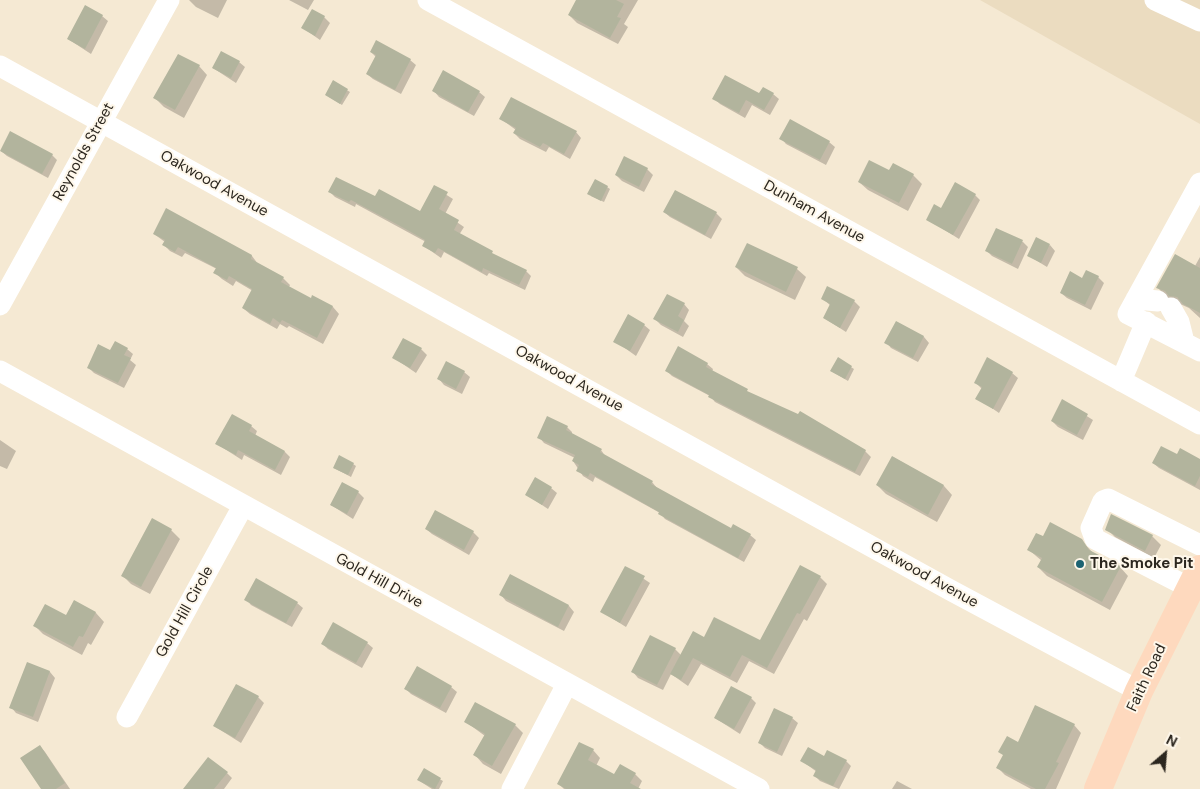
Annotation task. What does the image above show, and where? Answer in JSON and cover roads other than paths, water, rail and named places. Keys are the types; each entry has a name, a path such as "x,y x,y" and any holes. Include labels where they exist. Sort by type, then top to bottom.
{"main road":[{"name":"Faith Road","path":"1098,789 1139,691 1195,578"}],"street":[{"name":"Reynolds Street","path":"0,304 169,0"},
{"name":"Dunham Avenue","path":"428,0 1200,424"},
{"path":"1155,0 1200,22"},
{"name":"Oakwood Avenue","path":"0,66 952,591 1139,691"},
{"path":"1192,347 1128,314 1200,183"},
{"path":"1136,299 1165,305 1180,322 1192,347"},
{"path":"1121,381 1146,322"},
{"name":"Gold Hill Drive","path":"0,371 759,789"},
{"path":"1195,578 1095,539 1091,528 1103,501 1108,499 1200,545"},
{"name":"Gold Hill Circle","path":"127,717 243,506"},
{"path":"512,789 567,684"}],"place":[{"name":"The Smoke Pit","path":"1080,564"}]}
